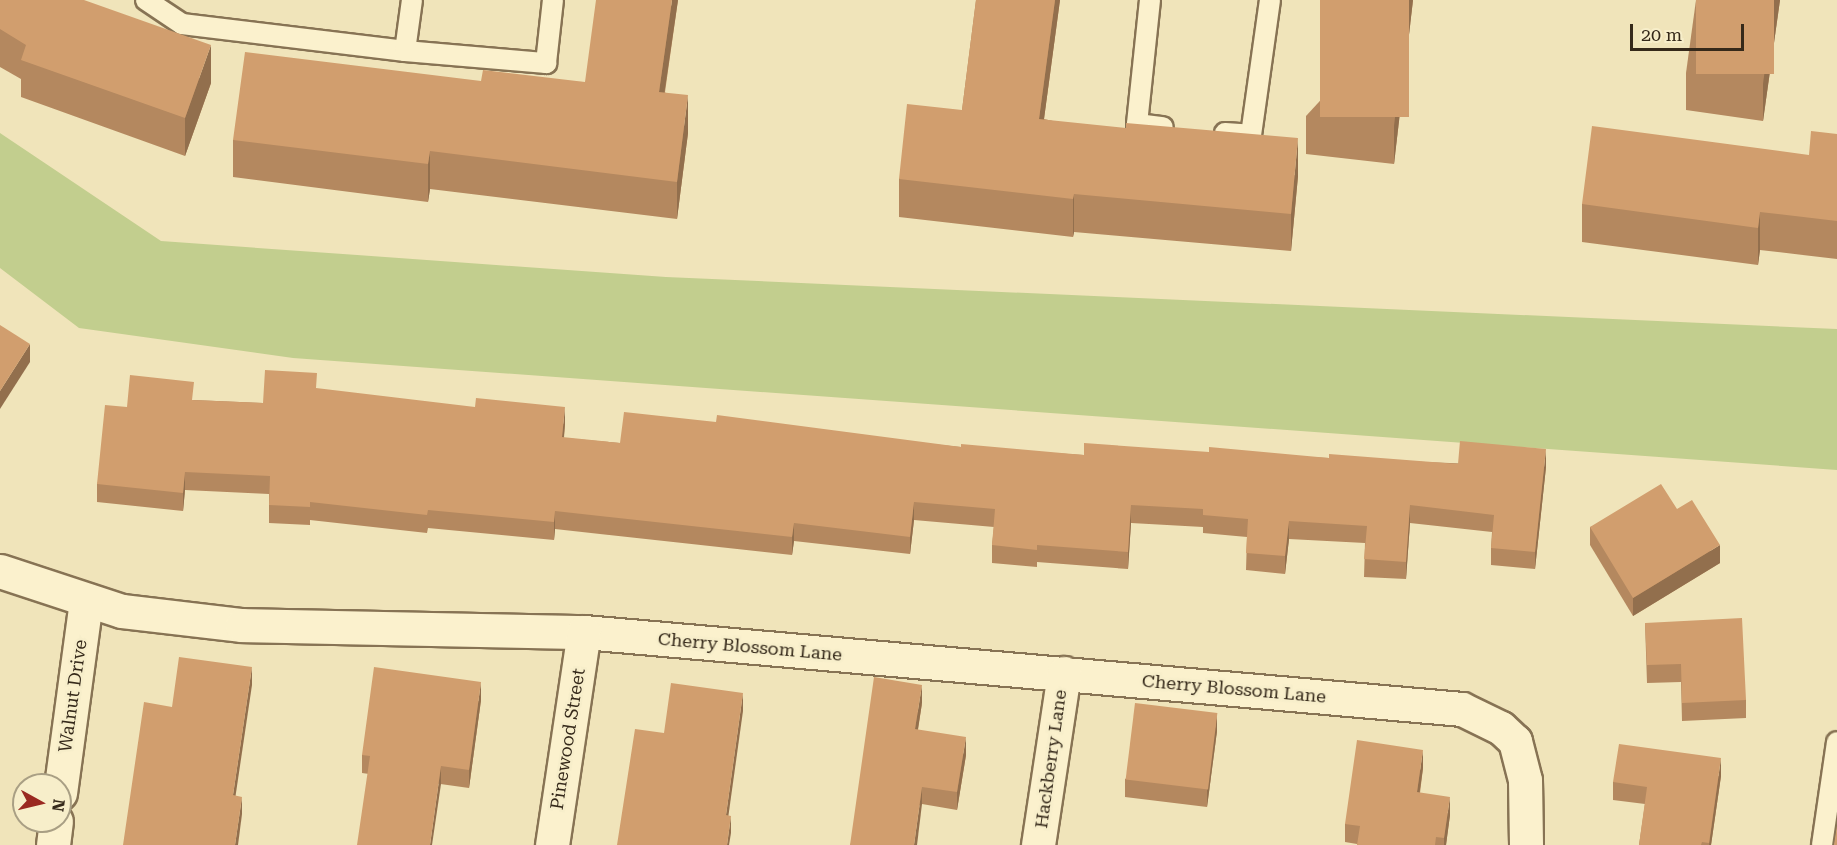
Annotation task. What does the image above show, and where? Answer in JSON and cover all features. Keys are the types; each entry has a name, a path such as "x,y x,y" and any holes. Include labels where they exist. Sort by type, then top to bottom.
{"street":[{"name":"Cherry Blossom Lane","path":"0,571 122,611 242,625 584,632 1462,709 1501,728 1515,741 1525,780 1526,845"},
{"name":"Walnut Drive","path":"63,773 86,600"},
{"name":"Pinewood Street","path":"552,845 584,632"},
{"name":"Hackberry Lane","path":"1038,845 1064,673"}],"lane":[{"path":"146,0 182,24 405,51 546,63 553,0"},
{"path":"405,51 411,0"},
{"path":"1150,0 1137,124 1186,129"},
{"path":"1208,131 1251,135 1269,0"},
{"path":"1822,845 1837,742"}],"green space":[{"path":"0,133 161,241 666,277 1837,329 1837,470 293,358 79,328 0,268"}],"building":[{"path":"0,0 84,0 211,45 185,118 21,60 26,45 0,29"},
{"path":"596,0 672,0 659,92 688,95 677,182 430,151 428,164 233,140 245,52 481,81 483,70 585,82"},
{"path":"976,0 1055,0 1039,119 1126,128 1126,123 1298,138 1291,214 1074,194 1073,199 899,179 907,104 962,110"},
{"path":"1320,0 1409,0 1409,117 1320,117"},
{"path":"1696,0 1774,0 1774,74 1696,74"},
{"path":"1592,126 1809,155 1811,131 1837,134 1837,221 1760,212 1758,228 1582,204"},
{"path":"0,325 30,344 0,391"},
{"path":"265,370 317,373 316,388 475,407 476,398 565,407 562,437 620,443 624,412 716,422 717,415 961,447 961,444 1084,455 1084,443 1209,452 1209,447 1329,458 1329,454 1458,464 1460,441 1546,449 1535,552 1491,548 1494,515 1410,505 1406,562 1364,559 1367,526 1289,521 1285,556 1246,553 1248,519 1203,515 1203,509 1131,505 1128,552 1037,545 1037,550 992,545 995,509 914,502 910,537 794,523 792,537 555,511 554,522 428,510 427,515 310,502 310,507 269,505 270,476 185,472 183,493 97,484 105,405 127,407 130,375 194,382 192,400 263,403"},
{"path":"1661,484 1677,509 1692,500 1720,545 1633,598 1590,527"},
{"path":"1742,618 1746,700 1682,703 1681,664 1647,665 1645,623"},
{"path":"179,657 252,667 233,795 242,797 235,845 123,845 144,702 172,707"},
{"path":"374,667 481,682 469,770 441,766 430,845 357,845 370,756 362,755"},
{"path":"874,677 922,685 915,729 966,737 957,792 922,787 914,845 850,845"},
{"path":"671,683 743,693 726,815 731,816 727,845 617,845 635,729 664,733"},
{"path":"1135,703 1217,713 1208,790 1126,779"},
{"path":"1357,740 1423,750 1417,792 1450,797 1444,838 1436,837 1435,845 1357,845 1360,826 1345,824"},
{"path":"1619,744 1721,758 1709,843 1639,845 1647,787 1613,782"},
{"path":"1837,826 1837,845 1834,845"}]}
